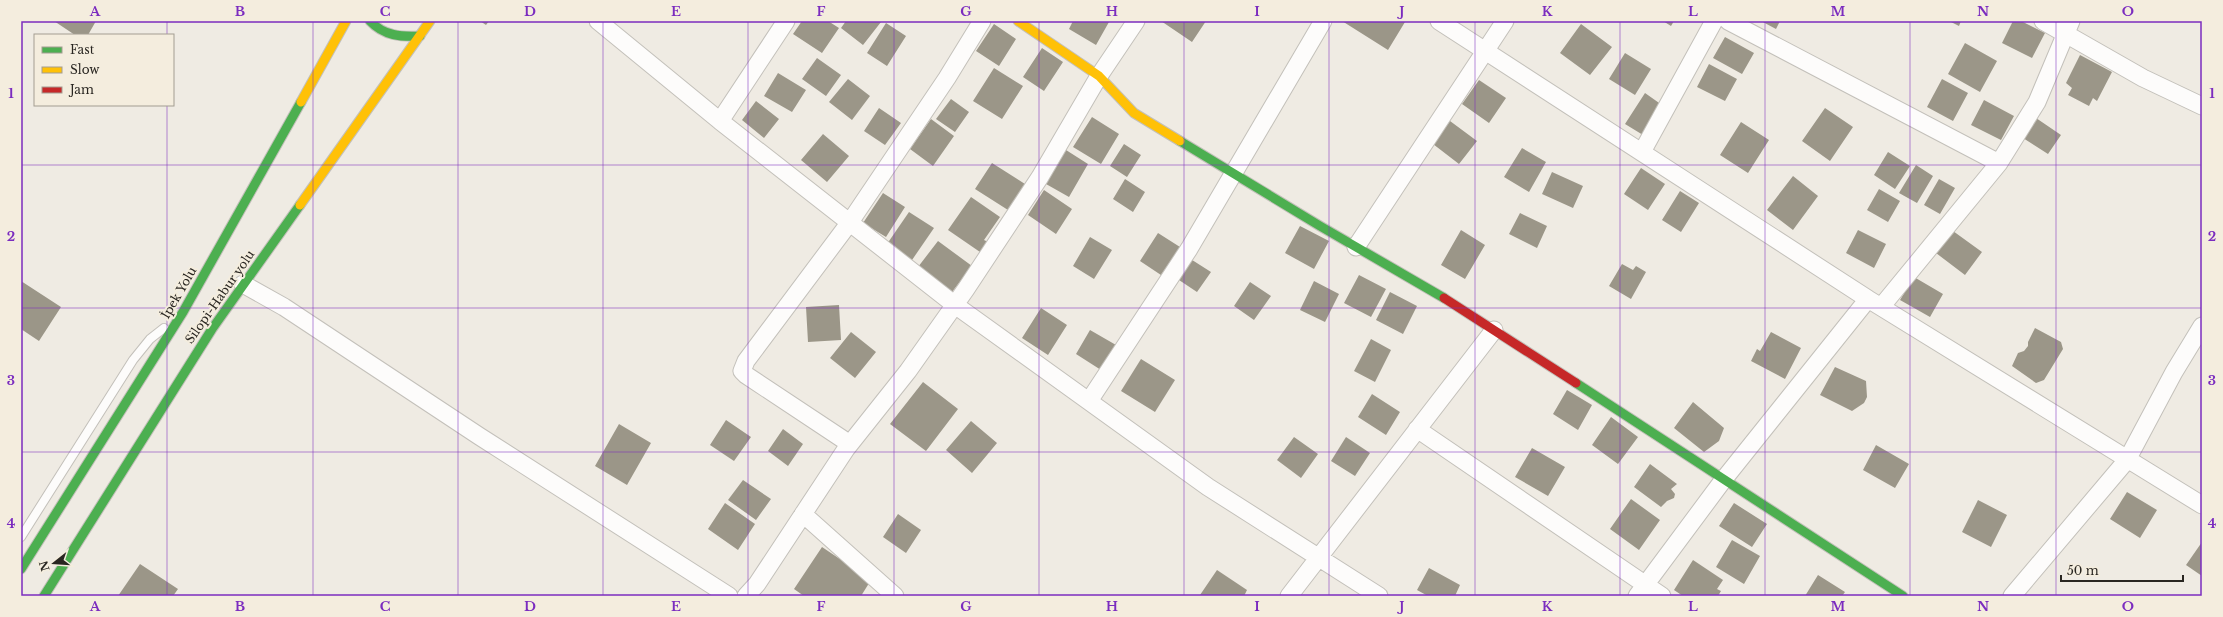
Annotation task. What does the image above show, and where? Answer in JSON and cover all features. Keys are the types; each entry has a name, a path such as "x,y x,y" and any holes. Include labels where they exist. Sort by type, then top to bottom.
{"main road":[{"name":"İpek Yolu","path":"21,569 183,312 346,21"},
{"path":"370,21 382,31 392,35 420,36"},
{"name":"Silopi-Habur yolu","path":"44,596 177,383 243,284 430,21"},
{"path":"1018,21 1099,76 1134,113 1356,247 1448,300 1724,478 1903,596"}],"street":[{"path":"598,21 720,122 955,305 1208,487 1379,596"},
{"path":"720,122 786,21"},
{"path":"850,444 742,371 746,361 850,222 947,78 982,21"},
{"path":"746,596 758,584 850,444 908,371 955,305 1040,177 1099,76 1136,21"},
{"path":"1089,402 1188,249 1322,21"},
{"path":"1439,21 1874,303 2202,505"},
{"path":"1356,247 1505,21"},
{"path":"1642,152 1714,21"},
{"path":"1728,21 1999,163"},
{"path":"2043,21 2068,27 2143,78 2202,106"},
{"path":"1641,590 1724,478 1874,303 1999,163 2037,102 2068,27"},
{"path":"243,284 284,307 479,436 729,596"},
{"path":"2012,596 2127,460 2174,372 2202,326"},
{"path":"1288,596 1494,330"},
{"path":"1416,429 1641,590 1662,596"},
{"path":"803,514 895,596"}],"lane":[{"path":"21,537 133,360 150,339 183,312"}],"building":[{"path":"54,21 96,21 89,34 74,34"},
{"path":"480,21 489,21 486,25"},
{"path":"802,21 828,21 839,28 822,53 793,34"},
{"path":"846,21 881,22 863,45 841,28"},
{"path":"1073,21 1109,22 1096,45 1069,29"},
{"path":"1161,21 1206,21 1192,42"},
{"path":"1342,21 1404,21 1405,22 1388,50"},
{"path":"1663,21 1674,21 1671,26"},
{"path":"1761,21 1780,21 1776,29"},
{"path":"1949,21 1961,21 1959,26"},
{"path":"2013,21 2021,21 2045,33 2032,58 2002,43"},
{"path":"886,23 906,36 887,66 867,53"},
{"path":"994,24 1016,39 999,66 976,51"},
{"path":"1581,24 1612,47 1590,75 1560,53"},
{"path":"1725,37 1754,53 1742,74 1713,58"},
{"path":"1965,43 1997,61 1980,92 1948,74"},
{"path":"1042,48 1063,62 1044,91 1023,77"},
{"path":"1625,53 1651,69 1635,95 1609,79"},
{"path":"2080,55 2112,72 2097,101 2093,98 2089,106 2068,95 2072,88 2066,83"},
{"path":"817,58 841,75 826,96 802,79"},
{"path":"1709,64 1737,79 1725,101 1697,87"},
{"path":"994,68 1023,86 1002,119 973,101"},
{"path":"778,73 806,90 792,112 764,96"},
{"path":"848,79 870,96 852,120 829,102"},
{"path":"1942,79 1968,93 1953,121 1927,107"},
{"path":"1479,80 1506,98 1489,123 1462,104"},
{"path":"1645,93 1662,105 1643,135 1625,124"},
{"path":"951,99 969,112 955,132 936,119"},
{"path":"1984,100 2014,116 2001,140 1971,125"},
{"path":"756,101 779,119 764,138 742,120"},
{"path":"879,108 901,123 885,145 864,131"},
{"path":"1825,108 1853,127 1830,161 1802,141"},
{"path":"1092,117 1119,134 1101,164 1073,147"},
{"path":"2036,118 2061,135 2048,154 2023,138"},
{"path":"931,119 954,136 933,166 910,149"},
{"path":"1450,121 1477,141 1459,164 1433,144"},
{"path":"1741,122 1769,140 1748,173 1720,155"},
{"path":"823,134 849,156 827,182 801,160"},
{"path":"1124,144 1141,155 1127,177 1110,166"},
{"path":"1522,148 1546,162 1529,192 1504,177"},
{"path":"1066,150 1088,164 1069,197 1046,184"},
{"path":"1888,152 1910,166 1895,189 1874,175"},
{"path":"992,163 1025,184 1008,210 975,189"},
{"path":"1916,165 1933,176 1917,203 1899,193"},
{"path":"1641,168 1665,184 1648,210 1624,194"},
{"path":"1552,172 1583,186 1573,208 1542,194"},
{"path":"1793,176 1818,196 1793,230 1767,210"},
{"path":"1125,179 1145,192 1133,212 1113,199"},
{"path":"1939,179 1955,188 1940,214 1924,205"},
{"path":"1879,189 1900,201 1888,222 1867,210"},
{"path":"1044,190 1072,209 1056,234 1028,215"},
{"path":"1680,191 1699,203 1681,232 1662,220"},
{"path":"883,193 905,207 886,237 863,223"},
{"path":"971,197 1000,217 984,240 988,242 980,252 948,230"},
{"path":"909,212 934,228 912,260 887,244"},
{"path":"1520,213 1547,226 1537,248 1509,234"},
{"path":"1300,226 1329,241 1314,269 1285,253"},
{"path":"1461,230 1485,245 1465,279 1441,265"},
{"path":"1858,230 1886,244 1874,268 1846,253"},
{"path":"1953,231 1982,252 1965,275 1936,253"},
{"path":"1158,233 1180,247 1161,275 1140,261"},
{"path":"1090,237 1112,250 1094,279 1073,266"},
{"path":"938,241 972,266 952,292 918,267"},
{"path":"1189,258 1211,272 1197,292 1176,278"},
{"path":"1622,264 1633,270 1636,266 1646,272 1631,299 1609,286"},
{"path":"1359,275 1386,289 1371,317 1344,303"},
{"path":"1914,277 1943,294 1930,317 1900,300"},
{"path":"21,281 61,307 39,341 21,329"},
{"path":"1314,281 1339,294 1325,322 1300,310"},
{"path":"1250,282 1271,296 1254,320 1234,306"},
{"path":"1390,292 1417,306 1403,334 1376,320"},
{"path":"839,305 841,340 808,342 806,307"},
{"path":"1041,308 1067,325 1048,355 1022,338"},
{"path":"2035,328 2061,342 2063,349 2044,380 2036,383 2012,366 2018,353 2024,351 2028,346 2028,342"},
{"path":"1090,330 1116,345 1101,370 1076,354"},
{"path":"851,332 876,352 855,378 830,358"},
{"path":"1771,332 1801,348 1785,379 1751,361 1757,349 1760,351"},
{"path":"1371,339 1391,350 1375,382 1354,371"},
{"path":"1141,359 1175,380 1155,412 1121,391"},
{"path":"1835,367 1866,381 1867,397 1864,403 1852,411 1820,395"},
{"path":"923,382 958,409 926,451 890,424"},
{"path":"1567,390 1592,405 1578,430 1553,414"},
{"path":"1372,394 1400,412 1386,435 1358,417"},
{"path":"1693,402 1724,428 1719,441 1704,452 1674,428"},
{"path":"1611,417 1638,437 1618,464 1592,445"},
{"path":"726,420 751,437 734,461 710,445"},
{"path":"971,421 997,443 972,473 946,450"},
{"path":"619,424 651,443 627,485 595,466"},
{"path":"783,429 803,444 788,466 768,451"},
{"path":"1294,437 1318,454 1301,478 1277,460"},
{"path":"1346,437 1370,453 1355,476 1331,461"},
{"path":"1876,445 1909,464 1895,488 1863,470"},
{"path":"1532,448 1565,467 1548,496 1515,477"},
{"path":"1650,464 1677,484 1671,489 1675,494 1674,498 1667,501 1661,507 1634,487"},
{"path":"743,480 771,499 756,520 728,500"},
{"path":"2127,492 2157,510 2140,538 2110,519"},
{"path":"1631,499 1660,520 1639,550 1610,529"},
{"path":"1978,500 2007,515 1991,547 1962,532"},
{"path":"725,503 755,524 738,550 708,529"},
{"path":"1734,503 1767,524 1752,547 1719,526"},
{"path":"898,514 921,530 906,553 883,537"},
{"path":"1732,540 1760,556 1744,584 1716,567"},
{"path":"2202,542 2202,576 2186,565"},
{"path":"822,547 871,580 861,596 804,596 794,589"},
{"path":"1693,560 1723,580 1717,589 1721,591 1718,596 1683,596 1674,590"},
{"path":"140,564 178,589 173,596 118,596"},
{"path":"1429,568 1460,585 1455,596 1428,596 1417,590"},
{"path":"1217,570 1247,590 1244,596 1200,595"},
{"path":"1818,575 1845,592 1842,596 1805,596"}],"traffic: fast":[{"path":"370,21 375,26 387,33 400,36 420,36"},
{"path":"21,569 183,312 301,102"},
{"path":"1180,141 1320,226 1444,298"},
{"path":"44,596 212,329 300,205"},
{"path":"1576,383 1903,596"}],"traffic: slow":[{"path":"301,102 346,21"},
{"path":"300,205 430,21"},
{"path":"1018,21 1099,76 1134,113 1180,141"}],"traffic: jam":[{"path":"1444,298 1576,383"}]}
